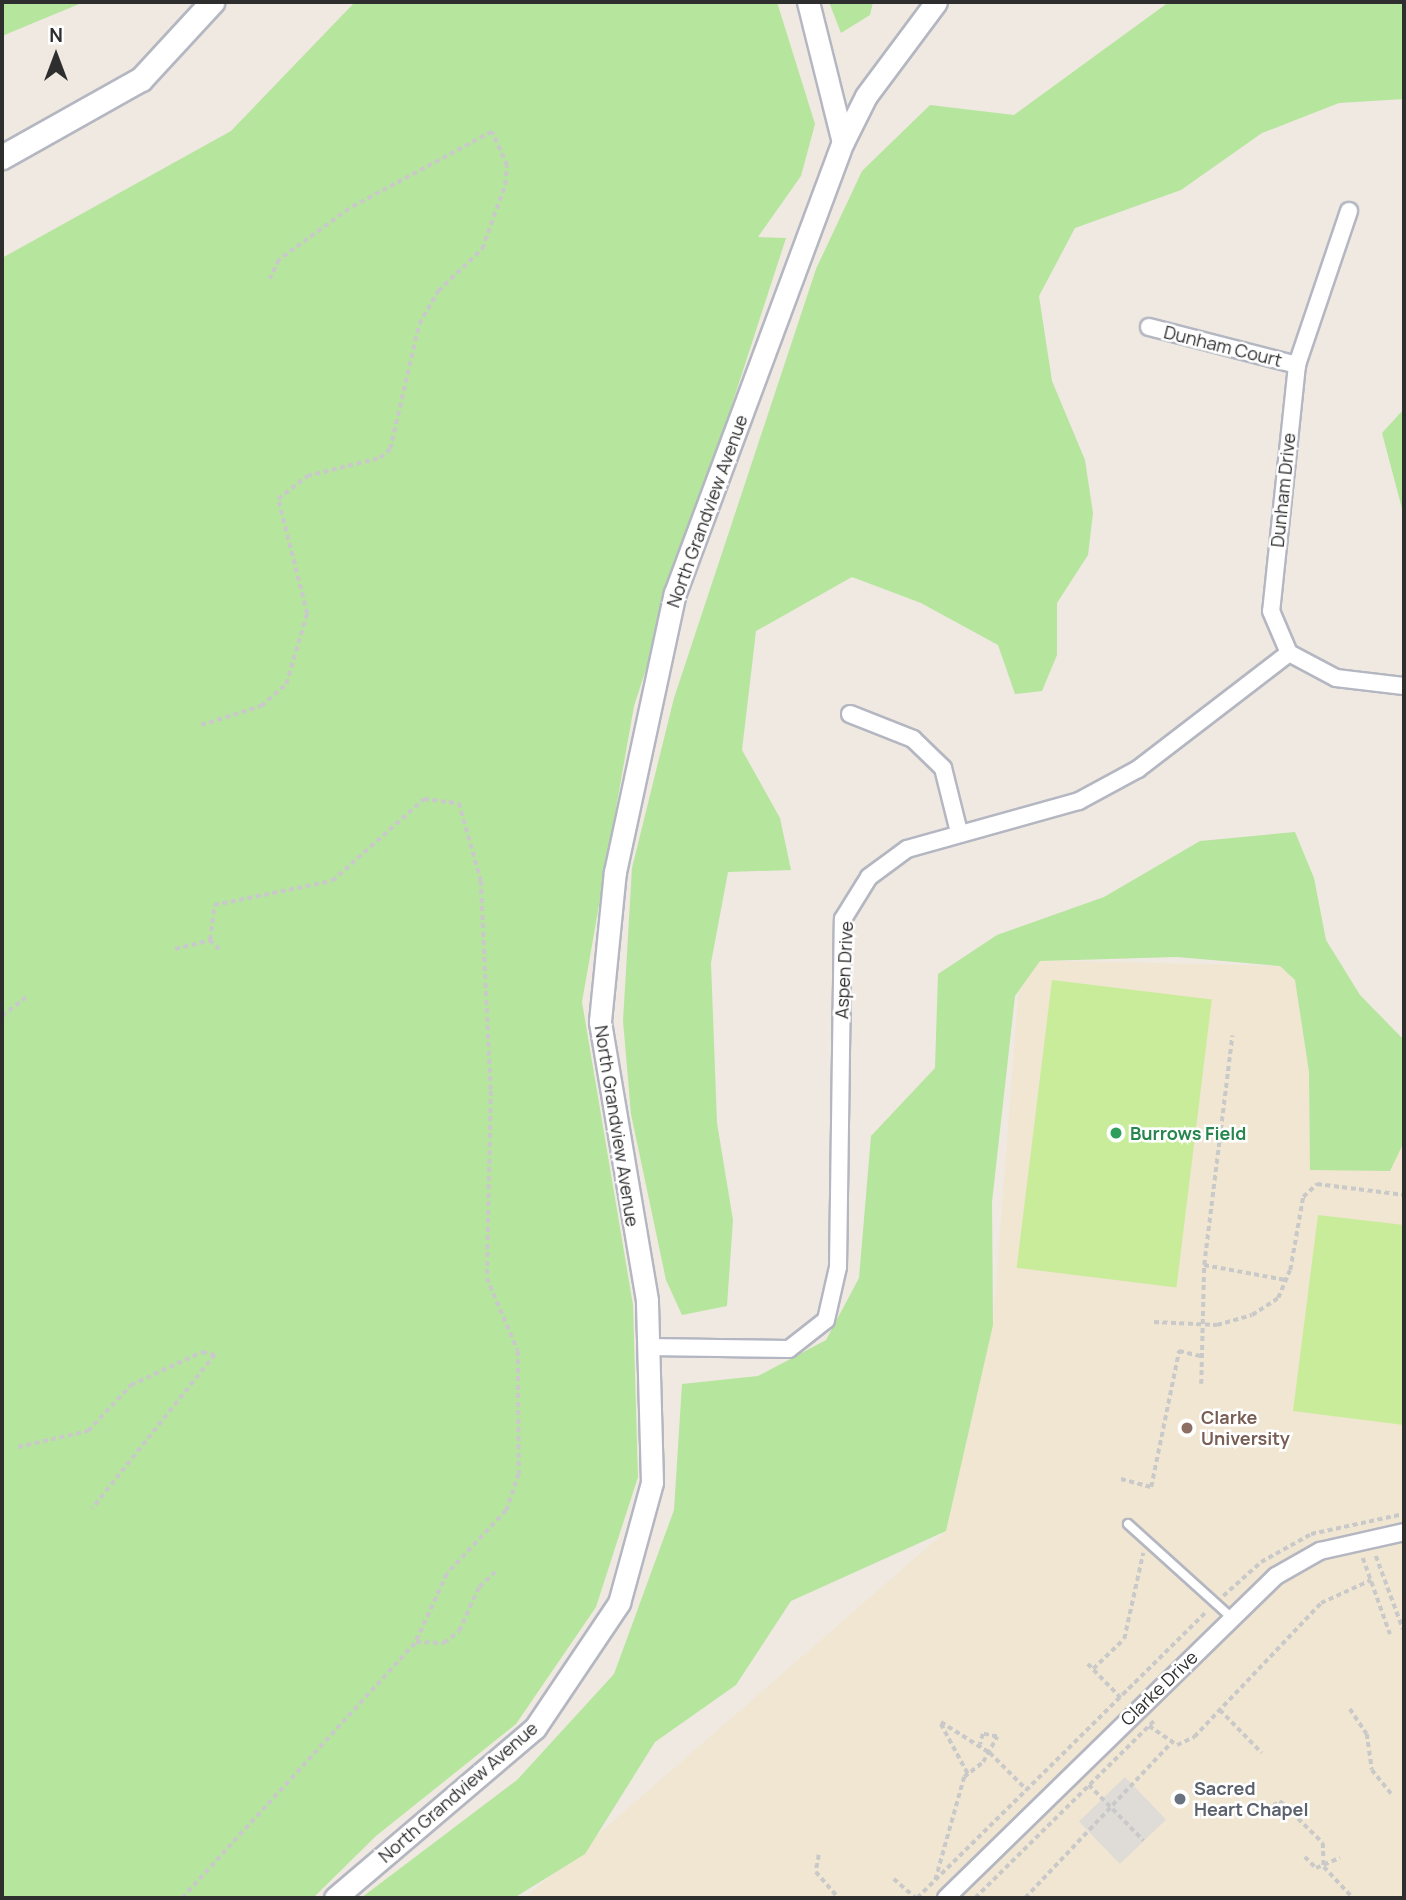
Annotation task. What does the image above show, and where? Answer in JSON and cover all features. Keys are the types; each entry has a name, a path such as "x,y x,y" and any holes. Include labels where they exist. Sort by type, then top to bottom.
{"main road":[{"path":"2,157 141,79 212,2"}],"street":[{"path":"808,2 843,142"},
{"name":"North Grandview Avenue","path":"335,1898 535,1728 619,1603 652,1482 647,1300 600,1021 615,872 675,593 843,142 866,96 936,2"},
{"name":"Dunham Drive","path":"1289,653 1271,611 1297,365 1349,211"},
{"name":"Dunham Court","path":"1149,327 1297,365"},
{"path":"1289,653 1336,678 1404,686"},
{"name":"Aspen Drive","path":"649,1347 789,1349 826,1321 838,1267 843,919 869,877 897,856 959,832 1079,801 1138,769 1289,653"},
{"path":"850,714 913,738 943,768 959,832"},
{"name":"Clarke Drive","path":"946,1898 1074,1770 1276,1576 1320,1551 1404,1532"}],"lane":[{"path":"1128,1524 1232,1618"}],"path":[{"path":"201,725 251,710 286,684 307,614 278,499 307,476 380,458 390,449 419,324 438,291 482,249 502,193 507,166 492,132 349,209 279,260 270,279"},
{"path":"182,1898 416,1642 447,1574 506,1511 519,1474 518,1351 487,1278 491,1091 481,881 459,803 424,799 332,881 214,905 210,940"},
{"path":"176,949 210,940"},
{"path":"210,940 219,949"},
{"path":"2,1016 28,996"},
{"path":"1200,1384 1204,1265 1232,1036"},
{"path":"1154,1322 1200,1327 1252,1315 1278,1298 1286,1280 1310,1189 1326,1183 1404,1195"},
{"path":"1204,1265 1286,1280"},
{"path":"1121,1479 1151,1487 1179,1351 1200,1356"},
{"path":"18,1447 88,1431 131,1385 202,1352 215,1355 93,1509"},
{"path":"1093,1669 1124,1639 1146,1539"},
{"path":"1350,1560 1375,1554 1403,1629"},
{"path":"1362,1556 1390,1634"},
{"path":"416,1642 444,1643 459,1631 479,1587 497,1570"},
{"path":"1025,1898 1171,1743 1194,1737 1321,1603 1371,1580"},
{"path":"1088,1664 1121,1698"},
{"path":"1350,1709 1367,1734 1372,1770 1392,1795"},
{"path":"1220,1710 1262,1753"},
{"path":"975,1898 1158,1716"},
{"path":"968,1774 941,1722 980,1745 1027,1790"},
{"path":"1149,1726 1171,1743"},
{"path":"934,1882 968,1774 990,1753 997,1737 983,1734 980,1745"},
{"path":"894,1879 917,1898 1061,1757 1144,1841"},
{"path":"1266,1811 1280,1801 1323,1843 1324,1865 1353,1898"},
{"path":"819,1855 816,1872 839,1898"},
{"path":"1305,1857 1316,1868 1340,1858"}],"shaded area":[{"name":"Clarke University","path":"1021,960 1280,966 1295,980 1309,1072 1310,1169 1404,1123 1404,1898 525,1898 946,1531 993,1325"},
{"path":"1125,1777 1166,1819 1120,1864 1079,1821"}],"green space":[{"path":"2,2 84,2 2,36"},
{"path":"355,2 777,2 815,124 801,176 758,237 786,238 634,706 582,1002 633,1305 638,1477 596,1607 516,1724 376,1836 313,1898 2,1898 2,258 231,131"},
{"path":"829,2 873,2 870,15 841,33"},
{"path":"1169,2 1404,2 1404,99 1339,103 1262,133 1181,190 1075,228 1039,296 1052,381 1085,460 1093,513 1088,555 1057,603 1057,655 1042,691 1015,694 998,645 921,603 852,577 756,631 742,750 780,818 791,870 728,872 711,963 717,1123 733,1220 727,1306 682,1315 666,1280 631,1114 623,1021 632,868 674,698 816,269 862,171 930,105 1014,115"},
{"path":"1404,409 1404,516 1382,433"},
{"path":"1295,832 1314,878 1326,940 1360,995 1404,1040 1404,1142 1390,1171 1310,1170 1309,1072 1295,980 1280,966 1177,957 1040,961 1015,996 992,1202 993,1325 946,1531 791,1601 736,1685 655,1742 585,1854 514,1898 361,1898 517,1780 614,1674 674,1510 682,1384 758,1376 826,1340 859,1278 871,1136 935,1068 938,974 997,935 1104,897 1200,841"},
{"name":"Burrows Field","path":"1052,980 1212,1000 1176,1287 1017,1268"},
{"path":"1318,1215 1404,1225 1404,1425 1293,1411"}],"place":[{"name":"Burrows Field","path":"1116,1133"},
{"name":"Clarke University","path":"1187,1428"},
{"name":"Sacred Heart Chapel","path":"1180,1799"}]}
